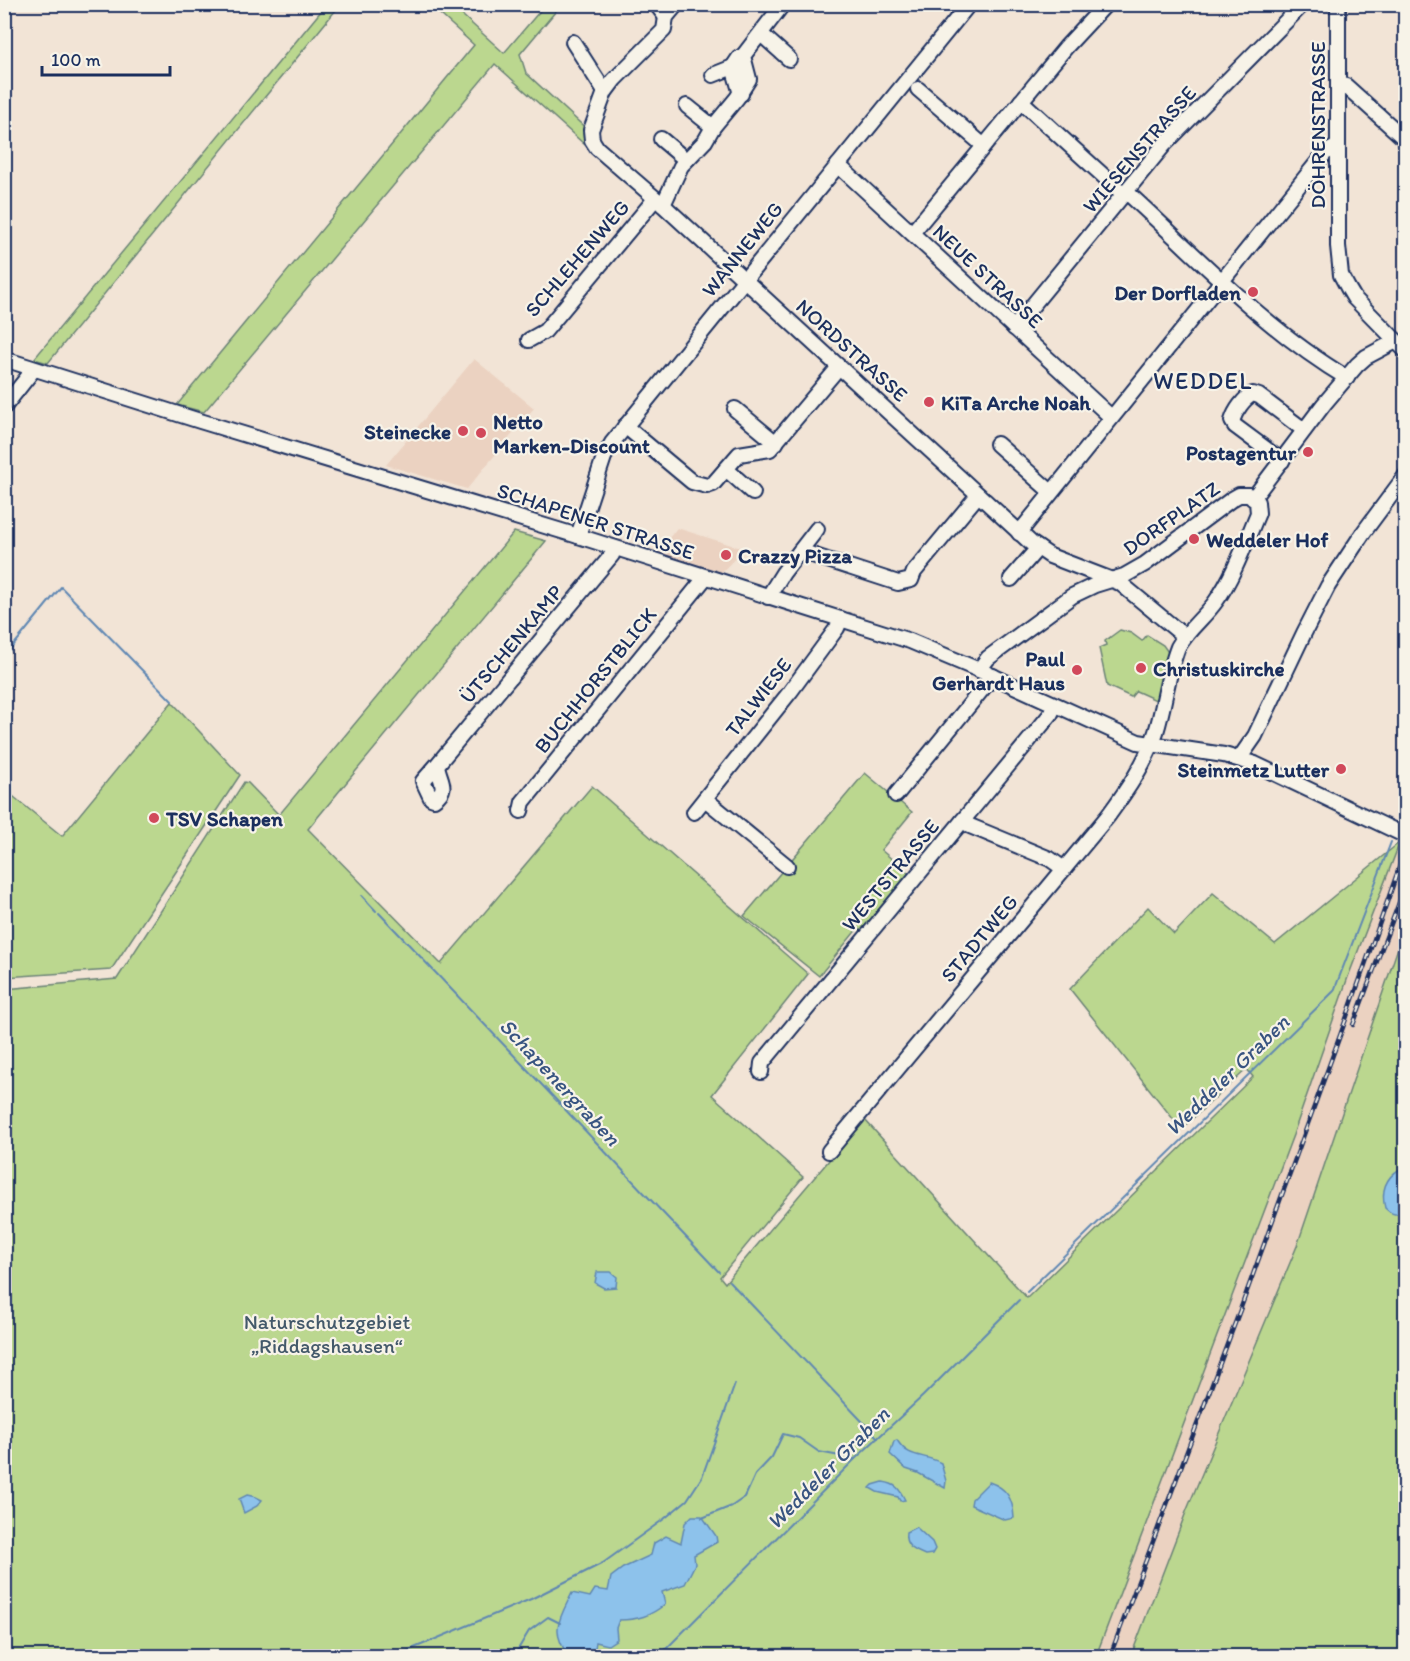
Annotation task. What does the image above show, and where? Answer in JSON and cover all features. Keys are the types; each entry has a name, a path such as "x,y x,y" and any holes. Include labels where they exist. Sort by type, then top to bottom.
{"street":[{"path":"656,4 666,17"},
{"path":"573,42 605,92 664,30 666,17 677,4"},
{"path":"712,75 733,68 783,4"},
{"name":"WANNEWEG","path":"578,536 604,457 625,426 969,4"},
{"path":"912,234 1066,48 1107,4"},
{"name":"WIESENSTRASSE","path":"1014,328 1164,145 1304,4"},
{"name":"DÖHRENSTRASSE","path":"1338,4 1338,246"},
{"path":"761,34 789,59"},
{"path":"741,94 750,79 743,56"},
{"path":"733,68 741,94"},
{"path":"1338,84 1346,86 1406,140"},
{"path":"918,89 984,146"},
{"name":"NORDSTRASSE","path":"605,92 591,130 592,140 597,148 659,202 1019,533 1050,556 1113,579 1127,587 1184,636"},
{"name":"SCHLEHENWEG","path":"529,340 545,331 659,202 686,160 705,141 713,126 741,94"},
{"path":"1022,101 1119,190 1131,196 1254,311 1347,378"},
{"path":"687,106 713,126"},
{"path":"661,139 686,160"},
{"path":"1019,533 1326,153 1338,146"},
{"name":"NEUE STRASSE","path":"838,165 1111,417"},
{"name":"DORFPLATZ","path":"1254,497 1304,430 1366,357 1401,346 1354,298 1341,275 1338,246"},
{"name":"SCHAPENER STRASSE","path":"4,359 578,536 920,645 1123,736 1151,745 1224,755 1255,764 1406,836"},
{"path":"625,426 692,482 707,486 713,484 739,454 770,449 839,367"},
{"path":"4,407 34,369"},
{"path":"1282,461 1235,426 1232,421 1234,415 1253,394 1304,430"},
{"path":"735,409 776,443"},
{"path":"997,444 1051,492"},
{"path":"726,469 753,493"},
{"path":"1239,759 1255,736 1307,625 1328,586 1363,532 1406,475"},
{"path":"800,551 898,583 911,580 914,572 978,495"},
{"name":"DORFPLATZ","path":"979,670 988,658 1072,596 1095,585 1124,576 1145,564 1232,499 1243,495 1254,497"},
{"name":"DORFPLATZ","path":"1184,636 1202,619 1224,589 1258,513 1254,497"},
{"path":"768,597 816,529"},
{"name":"ÜTSCHENKAMP","path":"437,765 612,555 614,548"},
{"path":"1011,579 1038,548"},
{"name":"BUCHHORSTBLICK","path":"521,811 523,802 705,578"},
{"name":"TALWIESE","path":"694,812 790,692 837,628 840,620"},
{"name":"STADTWEG","path":"829,1151 1115,806 1142,765 1151,745 1174,657 1184,636"},
{"path":"896,795 993,676"},
{"name":"WESTSTRASSE","path":"761,1072 762,1063 1050,715 1055,705"},
{"path":"1255,736 1255,764"},
{"path":"705,799 787,866"},
{"path":"963,820 970,826 1050,859 1064,869"}],"shaded area":[{"path":"474,359 534,408 467,489 386,465"},
{"path":"677,528 744,549 720,574 656,554"},
{"path":"1405,828 1405,927 1297,1246 1186,1512 1131,1656 1096,1656 1293,1135 1348,977"}],"green space":[{"path":"326,5 340,5 48,363 34,359"},
{"path":"430,5 451,5 504,53 545,5 561,5 520,54 526,73 631,170 623,179 495,64 204,412 177,405 474,45"},
{"name":"Naturschutzgebiet „Riddagshausen“","path":"514,532 546,541 308,829 441,964 592,786 808,974 712,1095 803,1177 720,1277 725,1283 864,1119 1027,1298 1253,1077 1247,1069 1181,1129 1070,989 1148,907 1174,934 1213,893 1275,944 1400,842 1348,977 1293,1135 1096,1656 5,1656 5,989 117,979 244,782 248,783 279,815"},
{"path":"1120,630 1131,633 1142,641 1147,635 1163,645 1170,655 1158,701 1136,691 1131,697 1107,686 1099,648 1106,645 1105,641"},
{"path":"172,702 240,775 111,970 5,977 5,798 9,793 62,836"},
{"path":"865,773 912,812 881,850 912,876 864,933 858,928 819,976 744,916"},
{"path":"1405,927 1405,1656 1131,1656 1186,1512 1297,1246"}],"water":[{"path":"1400,1169 1405,1171 1405,1211 1395,1214 1385,1208 1384,1191 1388,1181"},
{"path":"597,1272 611,1272 617,1277 616,1287 604,1288 595,1283"},
{"path":"897,1440 907,1451 941,1463 946,1481 945,1488 906,1469 890,1454 894,1441"},
{"path":"883,1482 897,1487 905,1500 900,1501 898,1497 870,1488"},
{"path":"989,1482 1000,1487 1008,1495 1014,1518 1005,1520 971,1505 972,1499"},
{"path":"247,1495 262,1500 257,1506 244,1513 239,1499"},
{"path":"692,1516 702,1516 716,1536 717,1542 694,1555 695,1564 685,1584 662,1592 665,1604 654,1612 638,1618 619,1620 616,1628 617,1639 608,1645 596,1642 594,1654 569,1656 559,1639 558,1624 572,1593 590,1597 595,1589 608,1591 611,1577 623,1568 651,1555 654,1543 666,1536 681,1543 685,1523"},
{"path":"916,1527 932,1542 935,1549 932,1554 925,1555 913,1549 906,1541 906,1532"}],"waterway":[{"name":"Schapenergraben","path":"4,657 61,587 172,701"},
{"name":"Weddeler Graben","path":"1027,1292 1334,991 1391,842"},
{"name":"Schapenergraben","path":"362,896 376,911"},
{"name":"Schapenergraben","path":"379,913 719,1272"},
{"name":"Schapenergraben","path":"729,1281 878,1438"},
{"name":"Weddeler Graben","path":"659,1656 855,1459 923,1396 1019,1300"},
{"path":"395,1656 531,1599 603,1563 664,1519 687,1500 702,1477 735,1384"},
{"path":"702,1518 732,1506 745,1497 755,1475 772,1457 783,1434 799,1438 819,1452 855,1459"},
{"path":"514,1656 529,1631 548,1617 560,1623"}],"railway":[{"path":"1110,1656 1243,1302 1406,848"},
{"path":"1353,1025 1406,884"}],"place":[{"name":"Der Dorfladen","path":"1253,292"},
{"name":"KiTa Arche Noah","path":"929,402"},
{"name":"Steinecke","path":"463,431"},
{"name":"Netto Marken-Discount","path":"481,433"},
{"name":"Postagentur","path":"1308,452"},
{"name":"Weddeler Hof","path":"1194,539"},
{"name":"Crazzy Pizza","path":"726,555"},
{"name":"Christuskirche","path":"1141,668"},
{"name":"Paul Gerhardt Haus","path":"1077,670"},
{"name":"Steinmetz Lutter","path":"1341,769"},
{"name":"TSV Schapen","path":"154,818"}],"district":[{"name":"WEDDEL","path":"1203,380"}]}
